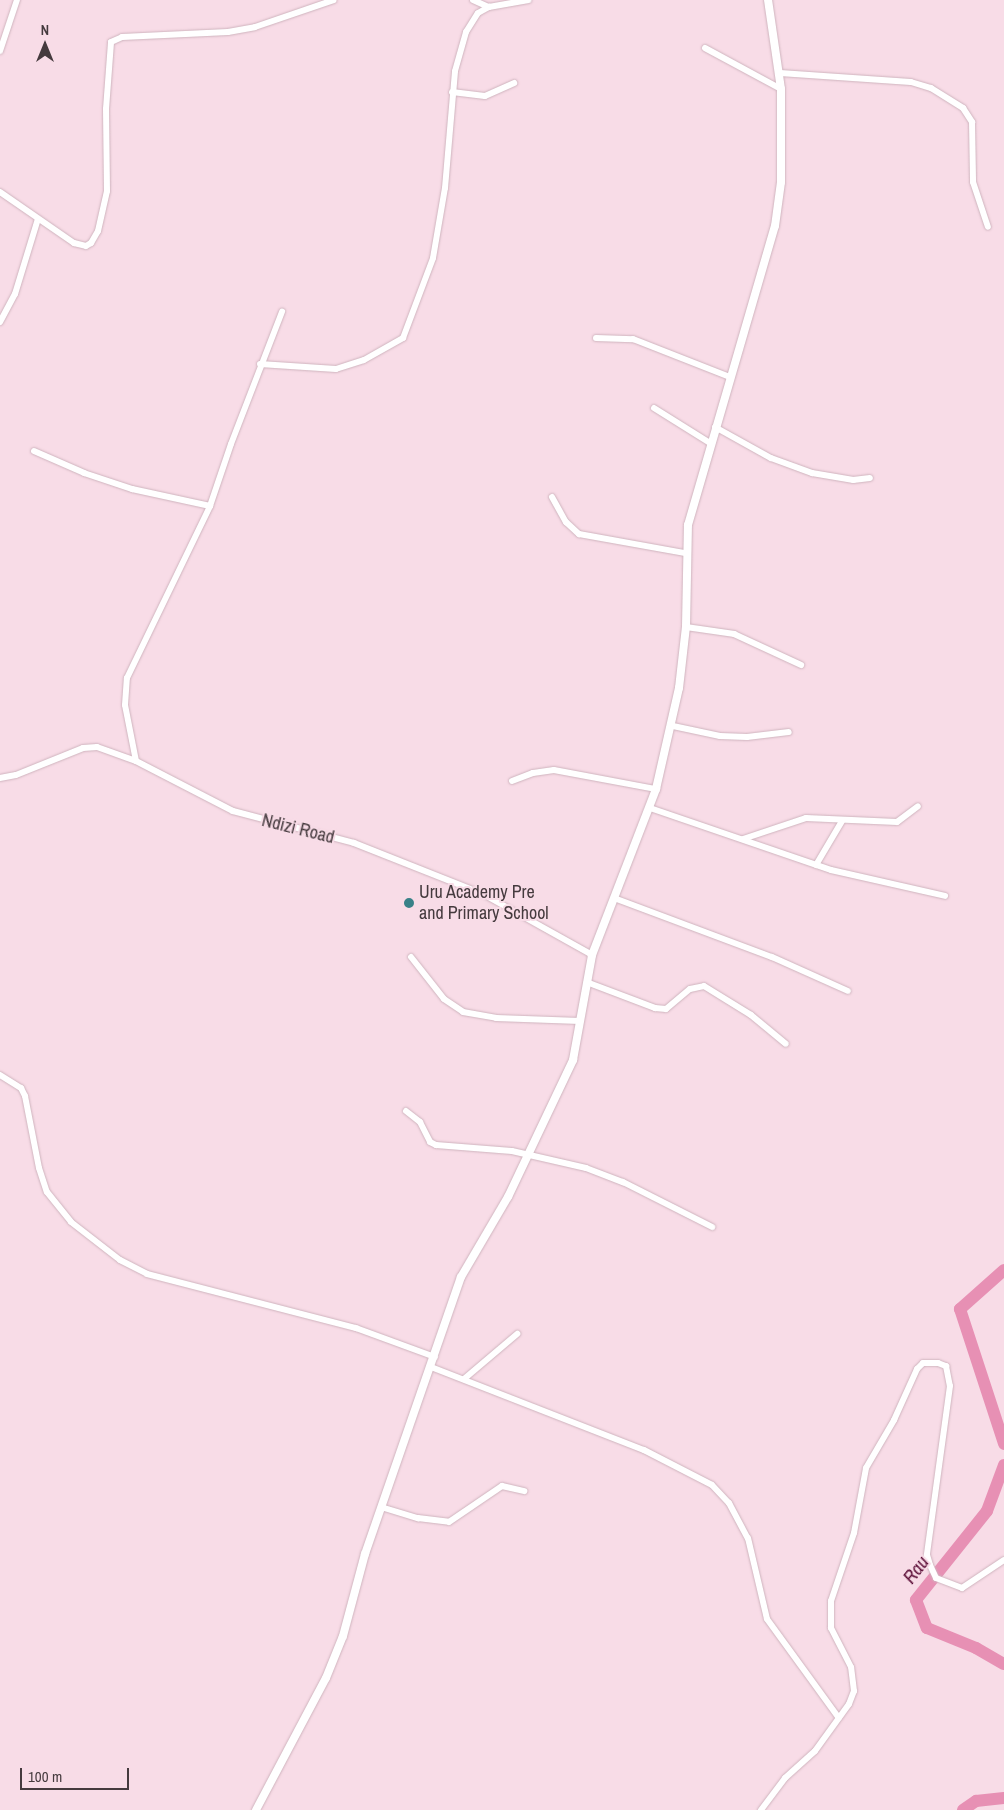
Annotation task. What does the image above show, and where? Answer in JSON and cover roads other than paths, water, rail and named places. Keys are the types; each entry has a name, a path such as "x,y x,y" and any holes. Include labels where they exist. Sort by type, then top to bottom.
{"street":[{"path":"0,51 17,0"},
{"path":"0,192 80,246 86,246 95,239 107,191 106,109 111,42 122,37 228,32 255,27 334,0"},
{"path":"473,0 489,7"},
{"path":"260,364 336,369 364,360 403,338 433,258 445,188 452,92 466,32 478,13 489,7 528,0"},
{"path":"256,1810 326,1678 343,1636 381,1507 435,1357 461,1277 508,1197 573,1060 589,983 592,955 656,789 673,726 686,627 685,553 697,484 775,226 781,182 781,89 768,0"},
{"path":"705,48 781,89"},
{"path":"780,73 911,82 931,88 963,108 972,122 973,182 988,227"},
{"path":"452,92 485,96 514,83"},
{"path":"0,322 15,294 38,219"},
{"path":"136,761 125,705 127,678 210,506 260,364 282,312"},
{"path":"596,338 633,339 730,377"},
{"path":"654,408 710,443"},
{"path":"715,427 771,458 812,473 853,480 870,478"},
{"path":"34,451 84,473 132,489 210,506"},
{"path":"552,496 566,522 579,534 685,553"},
{"path":"686,627 734,634 801,665"},
{"path":"673,726 720,736 747,737 789,732"},
{"name":"Ndizi Road","path":"0,778 16,775 83,748 97,747 136,761 240,813 354,843 483,894 592,955"},
{"path":"512,781 533,773 554,770 656,789"},
{"path":"743,839 806,818 897,822 918,806"},
{"path":"650,808 816,865 944,896"},
{"path":"816,865 842,821"},
{"path":"614,898 772,957 848,991"},
{"path":"411,957 444,999 463,1012 496,1018 580,1021"},
{"path":"589,983 646,1006 666,1009 690,989 704,986 751,1015 786,1044"},
{"path":"1,1077 21,1088 39,1168 47,1192 71,1222 120,1260 147,1274 356,1328 435,1357"},
{"path":"406,1111 420,1122 430,1142 436,1145 528,1154 586,1168 623,1182 712,1227"},
{"path":"464,1378 517,1334"},
{"path":"761,1810 785,1778 815,1751 839,1718 856,1684 851,1667 831,1628 831,1601 854,1533 866,1468 894,1420 917,1369 923,1363 930,1362 946,1366 950,1386 927,1555 932,1572 936,1578 948,1585 962,1588 1004,1560"},
{"path":"431,1367 464,1378 644,1450 712,1485 729,1503 748,1538 767,1619 839,1718"},
{"path":"381,1507 408,1516 449,1522 502,1486 524,1491"}],"waterway":[{"name":"Rau","path":"1004,1270 960,1309 1004,1444"},
{"name":"Rau","path":"1004,1465 987,1511 916,1600 927,1628 976,1648 1004,1664"},
{"name":"Rau","path":"963,1810 976,1801 1004,1798"}],"place":[{"name":"Uru Academy Pre and Primary School","path":"409,903"}]}
